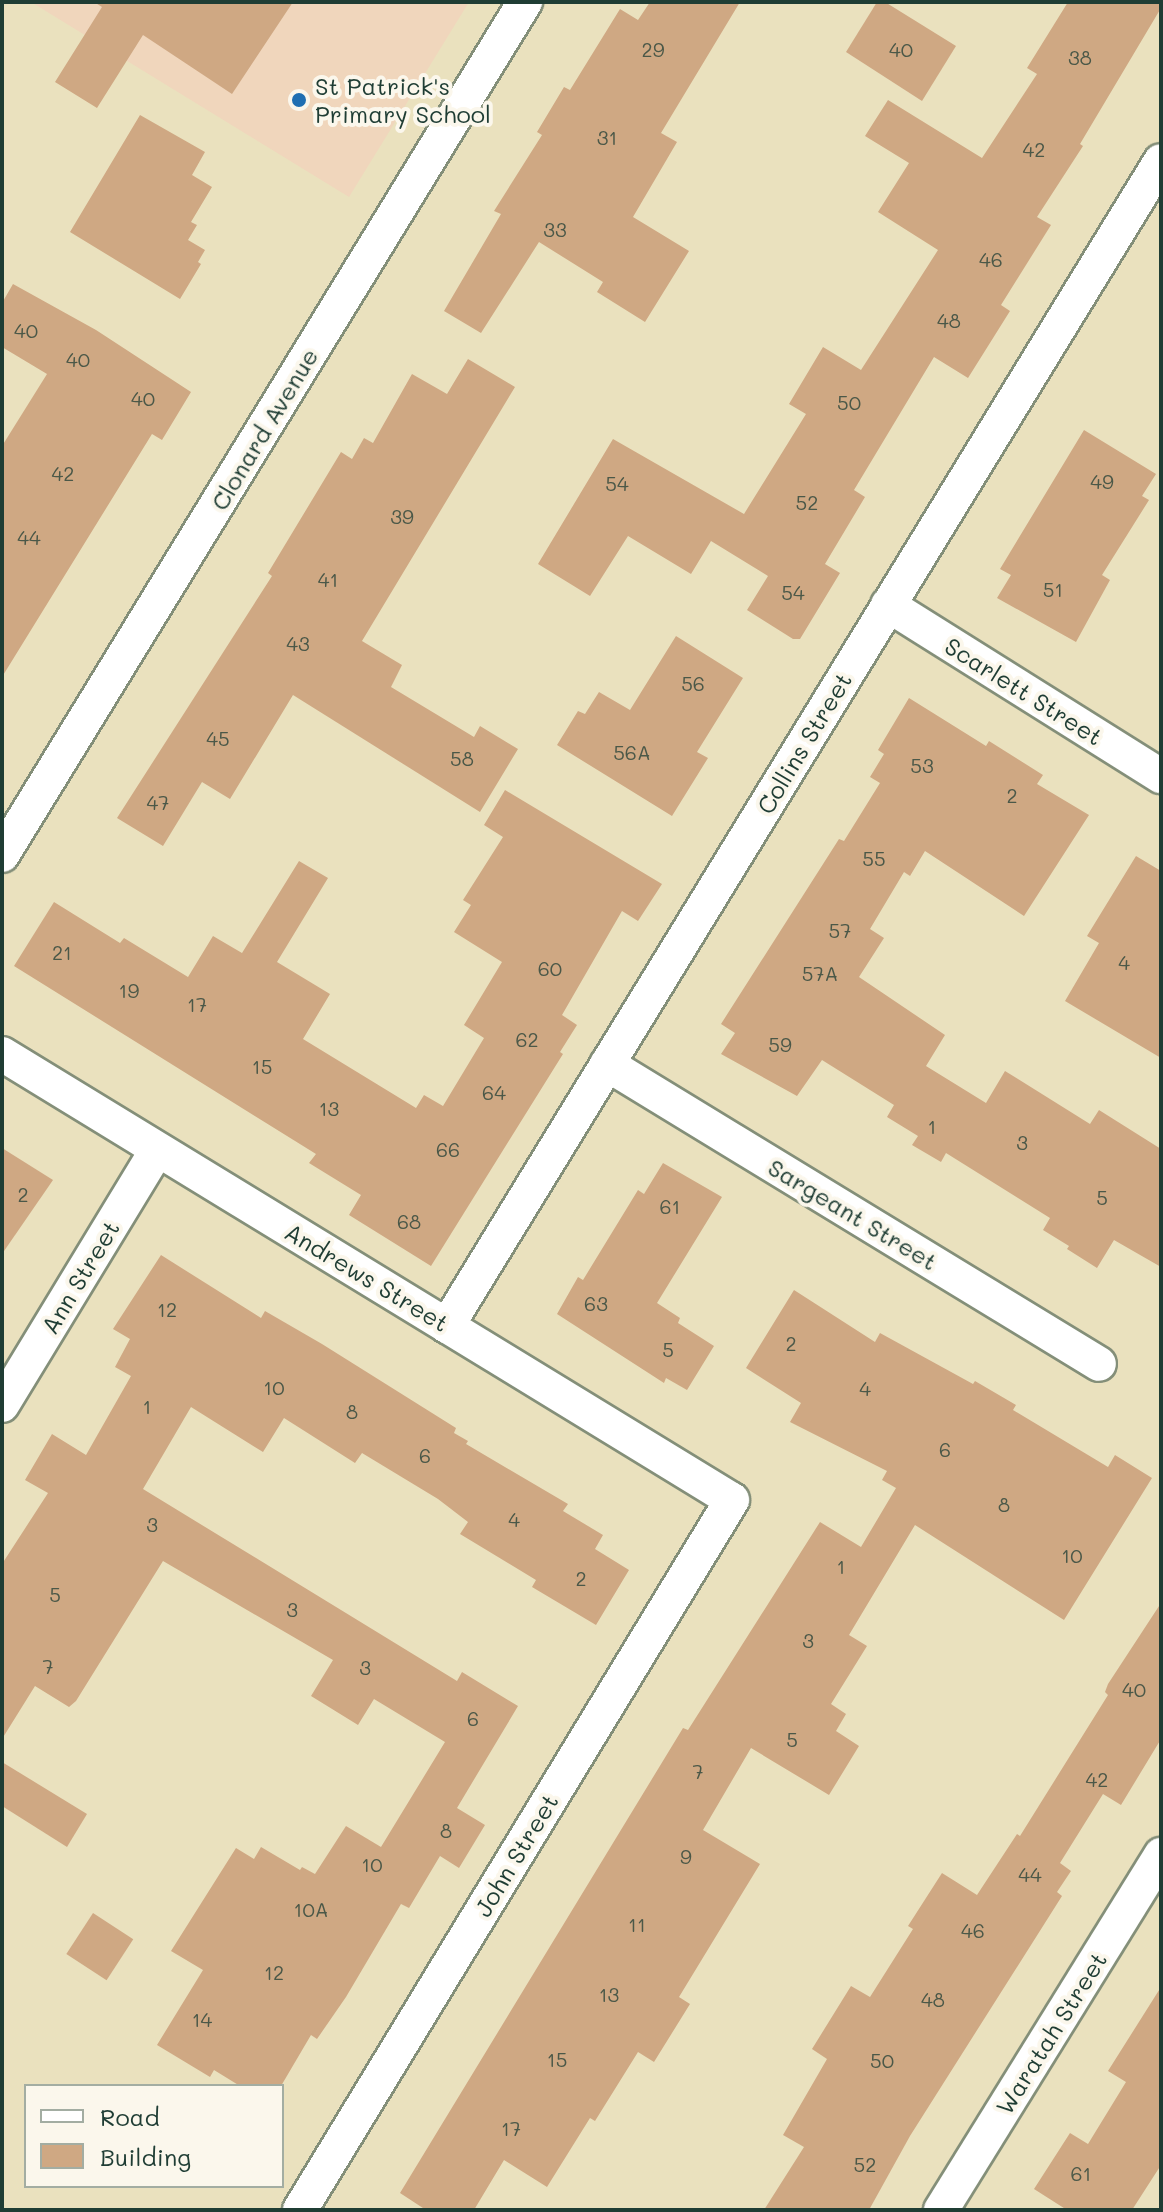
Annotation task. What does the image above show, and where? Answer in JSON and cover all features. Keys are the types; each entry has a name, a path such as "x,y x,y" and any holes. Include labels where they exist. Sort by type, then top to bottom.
{"street":[{"name":"Clonard Avenue","path":"2,855 525,2"},
{"name":"Collins Street","path":"447,1326 1161,161"},
{"name":"Scarlett Street","path":"888,605 1161,776"},
{"name":"Andrews Street","path":"2,1054 732,1500"},
{"name":"Sargeant Street","path":"607,1064 1099,1364"},
{"name":"Ann Street","path":"2,1405 157,1150"},
{"name":"John Street","path":"300,2210 732,1500"},
{"name":"Waratah Street","path":"941,2210 1161,1855"}],"shaded area":[{"name":"St Patrick's Primary School","path":"31,2 469,2 349,197"}],"building":[{"path":"94,2 293,2 232,94 143,35 97,108 55,82 102,7"},
{"path":"650,2 740,2 661,133 677,142 633,217 689,251 645,322 597,292 603,282 539,242 481,333 444,311 501,214 494,211 542,135 537,132 564,87 570,90 620,9 638,20"},
{"path":"877,2 885,2 956,46 922,101 846,52"},
{"path":"1068,2 1161,2 1161,8 1080,144 1083,146 1037,217 1051,225 1001,305 1010,311 968,378 934,357 854,490 865,497 825,564 840,573 800,639 793,639 747,610 768,576 711,541 691,574 628,536 590,596 538,564 613,439 744,514 806,414 789,404 823,347 861,370 938,250 878,212 909,163 865,136 888,100 982,158 1037,74 1027,68"},
{"path":"140,115 205,152 192,175 212,187 191,222 197,225 188,240 205,250 198,262 201,264 180,299 70,232"},
{"path":"13,284 96,330 191,392 162,440 152,434 2,677 2,446 47,374 2,347 2,303"},
{"path":"468,359 515,387 362,641 402,665 391,687 474,737 480,726 518,749 480,812 293,695 230,799 202,782 163,846 117,818 272,576 268,573 341,452 352,459 364,438 373,443 412,374 447,394"},
{"path":"1084,430 1156,474 1142,496 1149,500 1102,575 1110,580 1076,642 997,598 1011,575 1000,569"},
{"path":"676,636 743,678 697,752 708,758 672,816 557,745 578,711 585,714 599,692 630,710"},
{"path":"909,698 986,746 989,741 1043,775 1037,784 1089,815 1024,916 925,851 910,876 904,872 870,929 884,938 859,977 945,1035 926,1066 986,1103 1005,1071 1090,1124 1099,1110 1161,1149 1161,1267 1114,1240 1097,1268 1043,1230 1050,1218 946,1153 941,1162 912,1145 918,1136 887,1117 894,1105 822,1060 797,1096 721,1054 735,1033 721,1024 839,839 844,841 880,783 870,777 884,754 878,750"},
{"path":"505,790 662,884 638,921 622,911 562,1015 577,1025 560,1052 563,1054 431,1266 349,1215 361,1195 309,1163 316,1154 14,966 54,902 120,943 124,938 188,977 213,936 242,953 299,861 328,878 277,962 330,994 303,1039 416,1108 424,1095 443,1106 484,1038 464,1025 502,962 454,932 471,905 463,900 503,837 484,825"},
{"path":"1136,856 1161,871 1161,1058 1065,1001 1099,943 1087,936"},
{"path":"2,1148 53,1180 2,1254"},
{"path":"663,1163 722,1197 657,1303 680,1318 678,1323 714,1346 687,1390 666,1378 664,1383 557,1314 578,1277 583,1280 638,1190 644,1194"},
{"path":"161,1255 261,1318 265,1311 322,1344 456,1428 454,1433 468,1441 466,1444 568,1504 563,1511 603,1535 595,1549 629,1570 596,1625 532,1587 536,1580 460,1534 468,1522 438,1499 362,1453 355,1463 284,1418 263,1452 191,1407 143,1489 457,1681 462,1672 518,1706 457,1808 485,1825 459,1868 440,1856 409,1908 401,1904 346,1997 317,2039 311,2035 282,2084 237,2084 214,2070 210,2077 157,2045 203,1970 171,1951 236,1848 254,1859 261,1847 300,1870 302,1867 315,1874 346,1826 381,1847 445,1742 374,1699 358,1725 311,1696 333,1660 163,1561 76,1701 69,1707 35,1686 2,1739 2,1564 48,1493 25,1480 52,1434 86,1455 131,1376 115,1367 130,1339 113,1329"},
{"path":"794,1290 875,1342 880,1333 973,1384 975,1381 1016,1405 1013,1410 1108,1467 1115,1455 1152,1478 1064,1620 915,1525 849,1635 867,1646 831,1704 846,1714 836,1731 859,1746 829,1795 751,1748 703,1830 760,1864 679,1997 690,2004 654,2062 638,2052 595,2121 590,2118 547,2187 504,2160 474,2210 426,2210 400,2193 683,1728 688,1730 820,1522 861,1547 896,1488 882,1480 887,1471 790,1422 801,1403 746,1368"},
{"path":"1161,1603 1161,1739 1121,1805 1103,1794 1060,1863 1071,1871 1057,1892 1062,1896 910,2136 869,2210 764,2210 804,2147 783,2135 827,2059 812,2049 851,1986 870,1997 913,1929 908,1926 942,1873 977,1895 1017,1834 1020,1836 1108,1695 1105,1692 1108,1684"},
{"path":"2,1762 87,1814 67,1847 2,1806"},
{"path":"93,1913 133,1939 107,1980 66,1954"},
{"path":"1161,1987 1161,2165 1132,2210 1067,2210 1034,2189 1070,2133 1088,2144 1126,2082 1108,2071"}],"place":[{"name":"St Patrick's Primary School","path":"299,100"}]}
